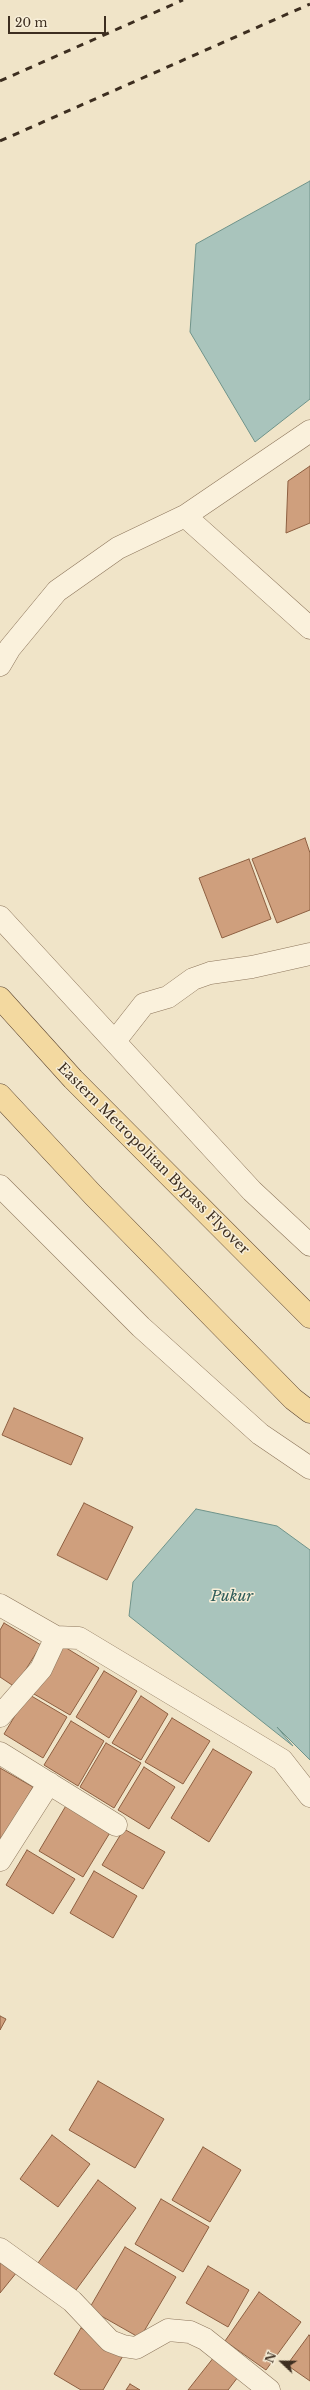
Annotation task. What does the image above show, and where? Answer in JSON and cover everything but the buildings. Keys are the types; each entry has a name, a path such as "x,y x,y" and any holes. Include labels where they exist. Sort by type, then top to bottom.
{"main road":[{"name":"Eastern Metropolitan Bypass Flyover","path":"0,998 73,1079 310,1317"},
{"path":"0,1095 93,1195 288,1394 310,1412"}],"street":[{"path":"0,665 10,648 57,591 118,548 185,516 310,431"},
{"path":"185,516 310,628"},
{"path":"0,917 252,1191 310,1245"},
{"path":"115,1041 144,1004 168,997 193,979 210,973 252,967 310,954"},
{"path":"0,1186 141,1326 243,1419 260,1434 310,1468"},
{"path":"0,1604 56,1638 79,1638 282,1760 310,1796"},
{"path":"0,1716 41,1669 56,1638"},
{"path":"0,1753 116,1825"},
{"path":"0,1860 49,1783"},
{"path":"0,2249 72,2301 110,2341 123,2346 136,2348 168,2330 190,2332 205,2339 269,2390"}],"water":[{"path":"310,181 310,399 255,442 190,332 196,244"},
{"name":"Pukur","path":"196,1509 277,1526 310,1550 310,1760 277,1727 293,1746 129,1616 133,1582"}],"railway":[{"path":"0,81 183,0"},
{"path":"0,141 310,4"}]}
